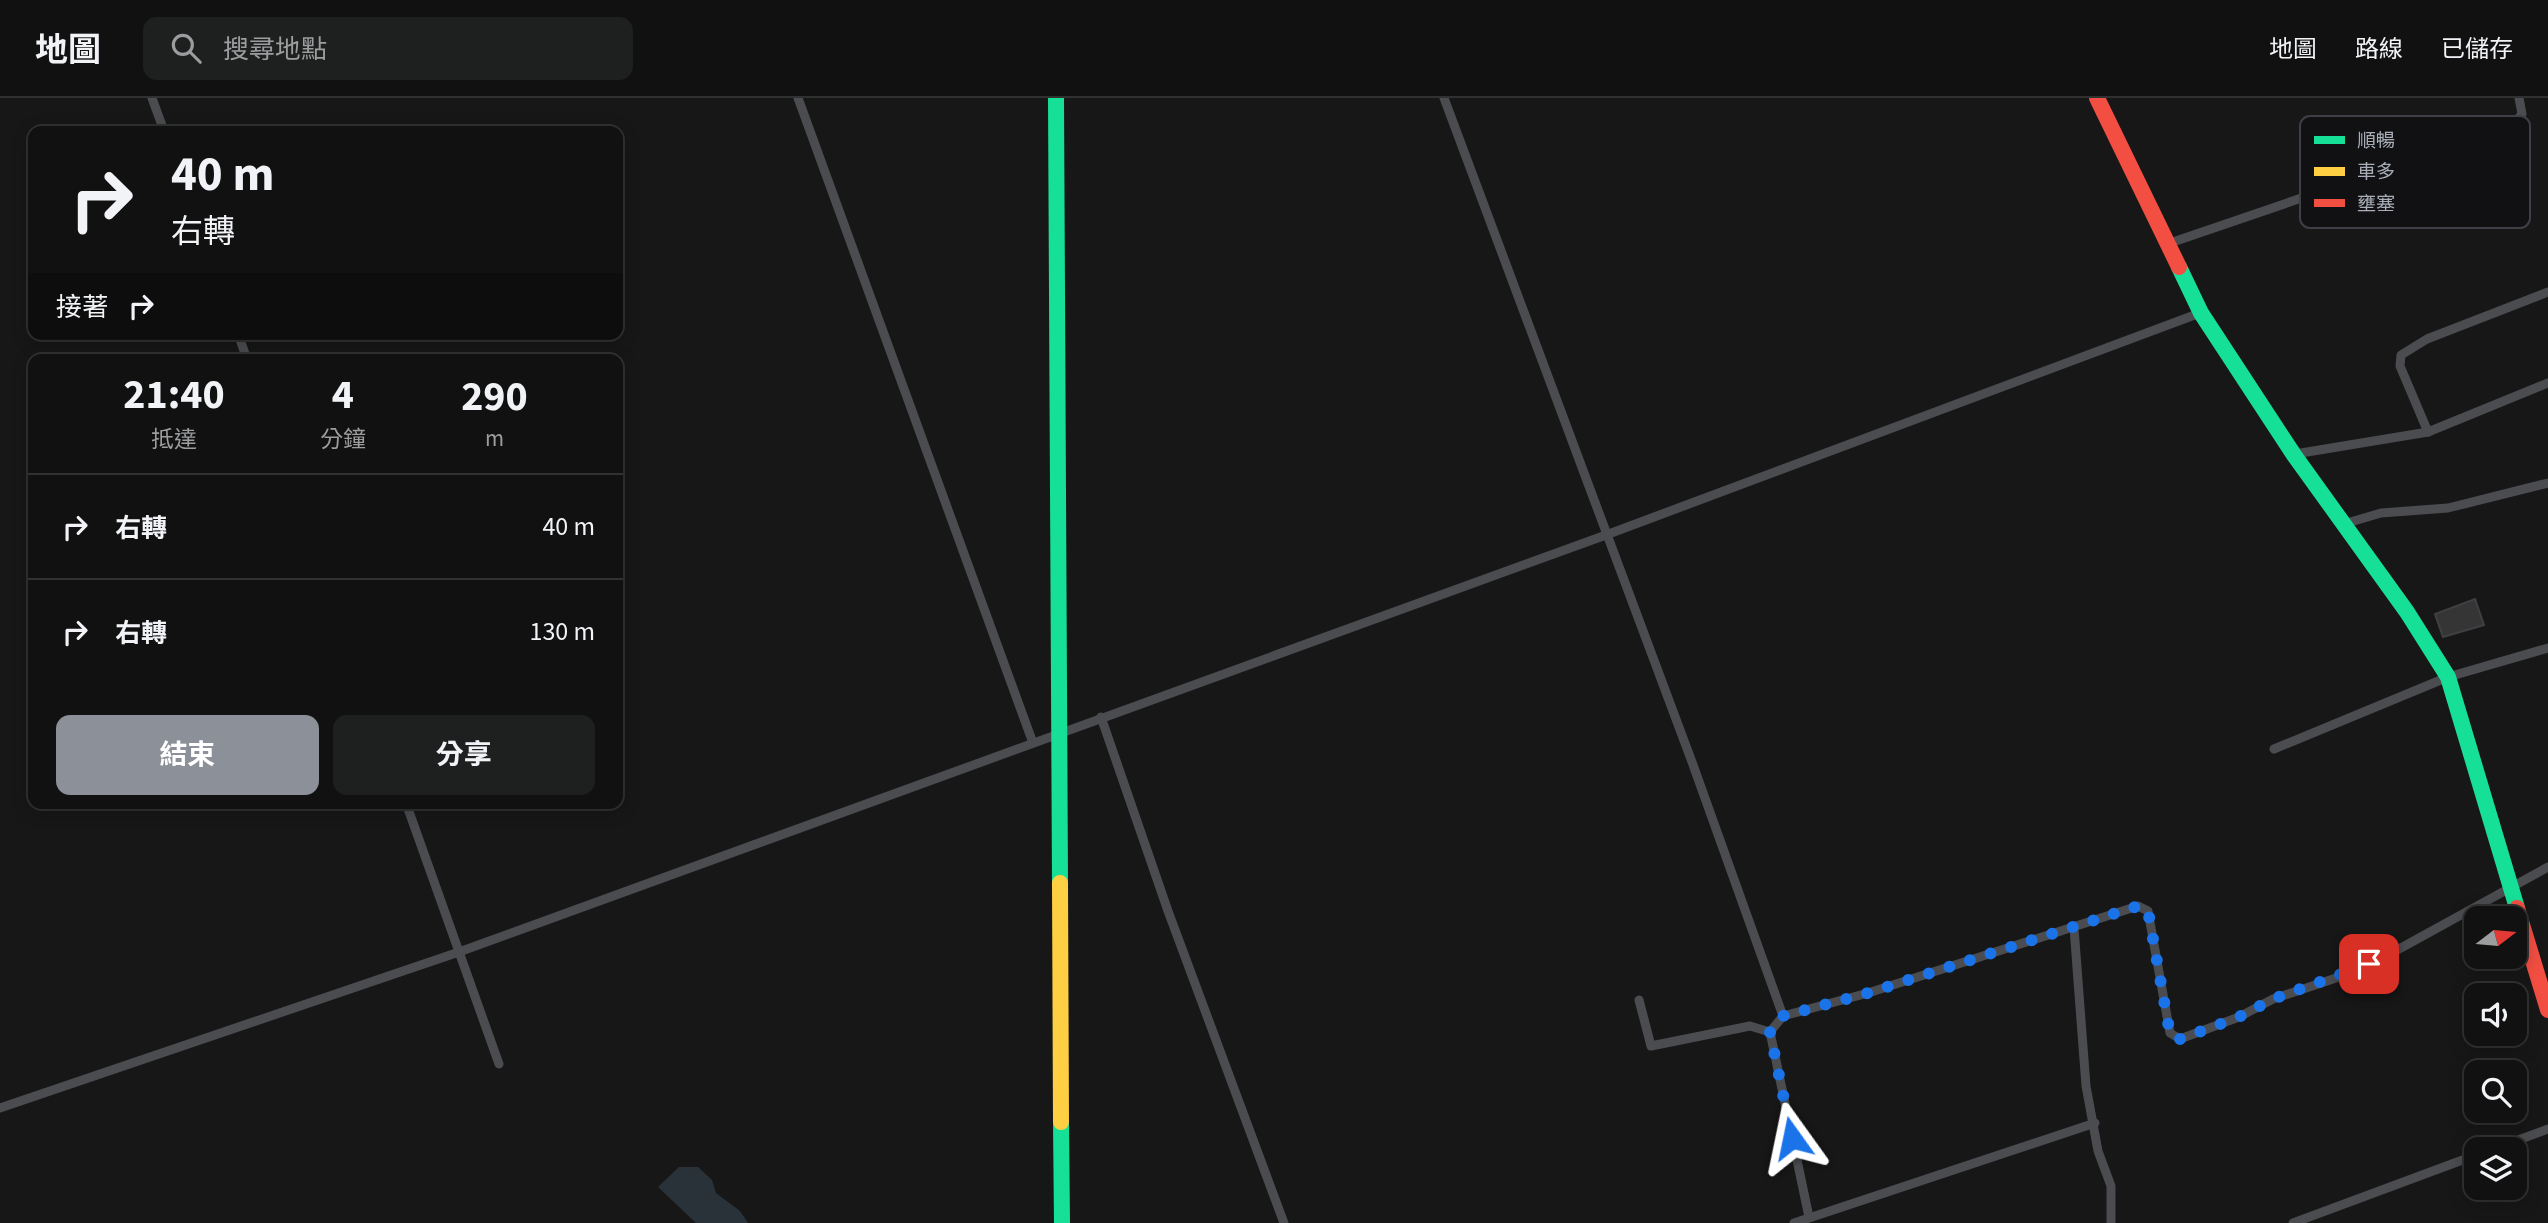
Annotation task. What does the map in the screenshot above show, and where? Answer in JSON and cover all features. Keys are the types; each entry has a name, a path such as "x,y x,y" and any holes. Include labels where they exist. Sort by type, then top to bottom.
{"street":[{"path":"1056,98 1062,1223"},
{"path":"2097,98 2201,313 2294,454 2345,524 2448,677 2548,1010"}],"lane":[{"path":"152,98 162,126"},
{"path":"798,98 1033,743"},
{"path":"1444,98 1783,1016"},
{"path":"2519,98 2520,116"},
{"path":"2167,244 2300,199"},
{"path":"2428,432 2400,366 2401,355 2451,329 2548,292"},
{"path":"0,1108 459,952 1606,535 2201,313"},
{"path":"2294,454 2428,432 2548,383"},
{"path":"2345,524 2381,513 2448,508 2548,483"},
{"path":"2274,749 2448,677 2548,648"},
{"path":"1101,717 1168,911 1284,1223"},
{"path":"408,809 499,1064"},
{"path":"1770,1032 1783,1016 1868,993 2074,929 2138,906 2148,911 2170,1034 2180,1039 2239,1017 2273,999 2347,974 2548,867"},
{"path":"2074,929 2086,1086 2095,1122 2098,1151 2111,1186 2111,1223"},
{"path":"1639,1000 1651,1046 1750,1026 1770,1032"},
{"path":"1770,1032 1809,1217"},
{"path":"1794,1223 2095,1122"},
{"path":"2526,1137 2548,1129"},
{"path":"2293,1223 2464,1159"}],"shaded area":[{"path":"679,1167 698,1167 712,1180 716,1193 740,1211 748,1223 696,1223 658,1187"}],"building":[{"path":"2475,599 2484,625 2443,637 2435,614"}],"traffic: fast":[{"path":"1056,98 1060,883"},
{"path":"2179,267 2201,313 2294,455 2407,612 2448,677 2516,906"},
{"path":"1061,1122 1062,1223"}],"traffic: slow":[{"path":"1060,883 1061,1122"}],"traffic: jam":[{"path":"2097,98 2179,267"},
{"path":"2527,941 2548,1010"}],"route":[{"path":"1792,1138 1770,1032 1783,1016 1868,993 2074,929 2138,906 2148,911 2170,1034 2180,1039 2239,1017 2273,999 2369,964"}]}
